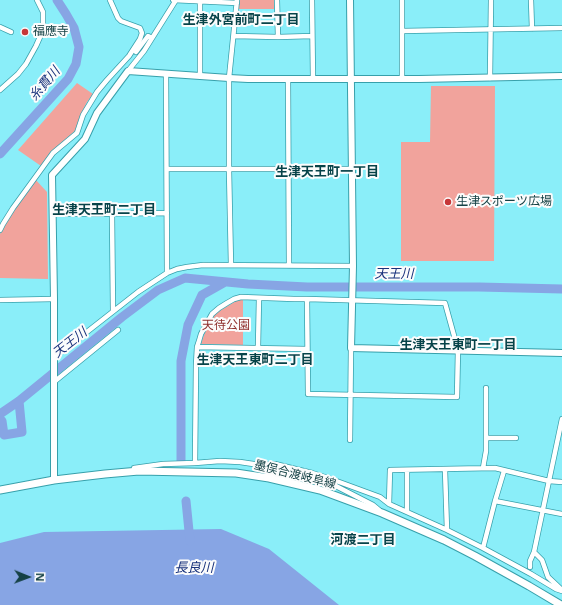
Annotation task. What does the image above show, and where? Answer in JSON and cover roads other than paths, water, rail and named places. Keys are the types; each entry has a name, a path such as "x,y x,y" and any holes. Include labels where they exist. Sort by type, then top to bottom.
{"main road":[{"name":"墨俣合渡岐阜線","path":"0,490 54,480 139,471 236,473 262,477 320,490 382,513 444,540 530,586 561,605"}],"street":[{"path":"1,87 18,74 26,64 36,46 43,27 42,12 37,0"},
{"path":"110,0 118,18 142,30 140,39 130,56"},
{"path":"54,480 52,175 85,139 97,113 144,51 174,0 200,2 237,1 230,78 229,170 231,265"},
{"path":"277,0 278,37"},
{"path":"312,0 313,79"},
{"path":"350,0 353,268 350,440"},
{"path":"402,0 402,79"},
{"path":"490,78 491,0"},
{"path":"531,0 532,29"},
{"path":"200,2 200,76"},
{"path":"0,27 11,32"},
{"path":"402,32 562,28"},
{"path":"0,230 13,208 53,153 77,132 83,115 97,92 148,36 152,38"},
{"path":"234,36 312,36"},
{"path":"128,71 230,78 313,79 562,76"},
{"path":"166,74 167,273"},
{"path":"288,78 288,266"},
{"path":"167,169 352,169"},
{"path":"53,214 167,213"},
{"path":"112,214 113,312"},
{"path":"54,358 138,292 167,273 187,267 231,265 353,268"},
{"path":"196,463 197,347 201,334 212,314 234,299 241,297 352,299 445,303 458,350 457,397 308,394 307,299"},
{"path":"258,348 259,298"},
{"path":"0,300 54,299"},
{"path":"54,380 118,330"},
{"path":"197,347 307,349"},
{"path":"351,348 562,353"},
{"path":"483,468 486,451 486,388"},
{"path":"530,567 530,561 534,552 562,419"},
{"path":"486,438 516,438"},
{"path":"121,473 136,468 163,464 220,461 260,465 275,464 326,478 380,497 389,504 484,548 562,591"},
{"path":"389,504 390,470 496,468 549,481 562,482"},
{"path":"407,470 407,512"},
{"path":"445,470 447,530"},
{"path":"484,548 504,471"},
{"path":"262,477 273,475 321,480 326,478"},
{"path":"326,478 330,483 373,505 382,513"},
{"path":"495,501 562,514"},
{"path":"534,552 542,560 548,577 562,591"},
{"path":"553,600 562,602"}],"water":[{"name":"長良川","path":"221,529 269,549 339,605 0,605 0,543 44,532"}],"waterway":[{"name":"糸貫川","path":"0,154 68,79 76,64 79,47 74,28 57,0"},
{"name":"天王川","path":"0,414 19,401 122,317 158,290 185,278 248,284 307,287 479,287 562,289"},
{"name":"天王川","path":"181,461 181,361 188,325 202,295 225,282"},
{"name":"天王川","path":"0,419 2,421 4,435 22,432 19,401"},
{"name":"天王川","path":"186,501 190,541"}],"place":[{"name":"福應寺","path":"25,32"},
{"name":"生津スポーツ広場","path":"448,202"}],"district":[{"name":"生津外宮前町二丁目","path":"241,20"},
{"name":"生津天王町一丁目","path":"327,172"},
{"name":"生津天王町二丁目","path":"104,210"},
{"name":"生津天王東町一丁目","path":"458,345"},
{"name":"生津天王東町二丁目","path":"255,360"},
{"name":"河渡二丁目","path":"363,540"}],"park label":[{"name":"天待公園","path":"226,326"}]}
